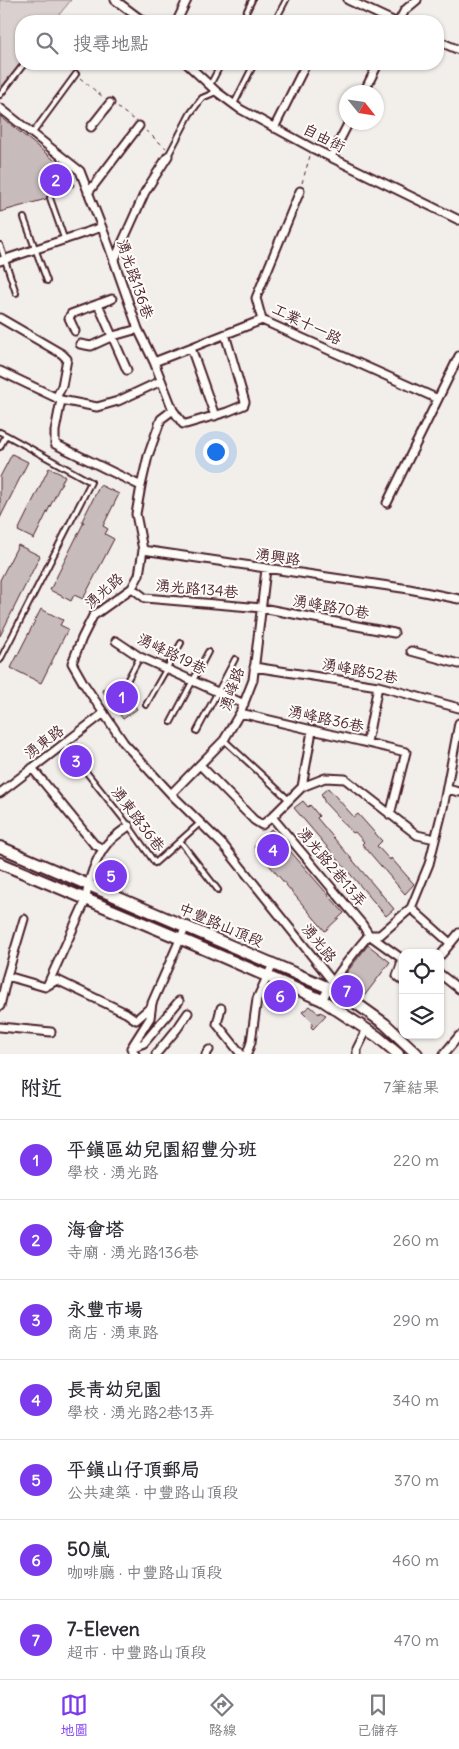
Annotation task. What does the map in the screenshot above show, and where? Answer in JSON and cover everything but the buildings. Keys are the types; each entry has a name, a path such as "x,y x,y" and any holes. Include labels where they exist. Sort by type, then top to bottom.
{"main road":[{"name":"中豐路山頂段","path":"3,848 273,964 330,984 385,1024 417,1054"},
{"name":"中豐路山頂段","path":"0,862 322,1000 367,1029 398,1054"}],"street":[{"path":"115,0 135,15"},
{"path":"180,15 187,0"},
{"path":"348,0 380,15"},
{"path":"402,15 405,10 417,0"},
{"path":"444,43 459,50"},
{"name":"自由街","path":"194,70 217,92 240,109 312,148 459,220"},
{"path":"274,128 303,70"},
{"path":"368,85 375,70"},
{"path":"91,127 110,103"},
{"name":"湧光路136巷","path":"0,108 80,171 138,329 154,362 173,410"},
{"path":"88,193 140,126"},
{"path":"331,157 345,130"},
{"path":"114,262 145,192 168,156"},
{"name":"工業十一路","path":"300,191 256,298 262,320 438,399"},
{"path":"3,260 65,241 102,227"},
{"path":"75,331 70,318 71,314 112,299"},
{"path":"98,304 114,336 127,370"},
{"path":"0,318 62,354 67,359 59,399 55,444 141,486 148,456 161,420 173,410 186,424 240,408 246,402 225,334"},
{"path":"154,362 262,320"},
{"path":"80,344 91,346 114,336 138,329"},
{"path":"191,348 215,416"},
{"path":"387,503 459,356"},
{"path":"0,371 59,399 97,407 118,401 161,381"},
{"name":"湧光路","path":"141,486 136,514 143,550 139,575 132,588 93,616 72,663 124,743 171,794 224,846 330,984"},
{"name":"湧興路","path":"143,550 409,589 459,599"},
{"name":"湧峰路","path":"171,794 224,740 244,704 253,680 266,569"},
{"name":"湧光路134巷","path":"132,588 145,598 262,608"},
{"name":"湧峰路70巷","path":"262,608 394,633"},
{"name":"湧峰路19巷","path":"116,640 140,657 244,704"},
{"path":"411,651 459,664"},
{"name":"湧峰路52巷","path":"254,666 378,686 459,708"},
{"path":"367,742 378,686"},
{"name":"湧東路","path":"0,792 104,713"},
{"name":"湧峰路36巷","path":"240,713 406,752 390,815"},
{"path":"322,1000 330,984 345,963 369,935 380,935 411,908 429,864 456,751 459,723"},
{"path":"302,786 312,730"},
{"path":"200,765 254,820 262,825 272,818 302,786 325,778 345,779 417,835 435,839"},
{"path":"32,768 94,844 103,849"},
{"path":"447,789 459,792"},
{"name":"湧光路2巷13弄","path":"272,818 362,924 369,935 399,957"},
{"path":"47,986 86,900 87,884 103,849 129,826"},
{"path":"0,862 3,848"},
{"path":"411,908 450,943"},
{"path":"0,1006 24,919"},
{"path":"133,1051 150,1018 151,1006 186,926"},
{"path":"444,951 459,932"},
{"path":"247,1054 251,1042 257,998 273,964"},
{"path":"7,976 45,987 57,980 126,1012 136,1020 151,1006"},
{"path":"444,977 459,989"},
{"path":"133,1051 144,1043 179,1001"},
{"path":"221,1008 217,1024 241,1054"},
{"path":"156,1054 188,1013"},
{"path":"0,1027 51,1032"},
{"path":"357,1054 367,1029"},
{"path":"444,1054 459,1036"}],"lane":[{"path":"245,15 252,0"},
{"path":"278,15 286,0"},
{"path":"0,95 19,70"},
{"path":"210,85 218,70"},
{"path":"234,104 251,70"},
{"path":"32,134 76,74"},
{"path":"168,156 178,134 202,98 217,92"},
{"path":"50,198 65,241"},
{"path":"24,218 47,281"},
{"path":"0,245 3,260 16,293"},
{"path":"0,432 90,482 0,660"},
{"path":"0,447 6,435"},
{"path":"146,705 181,643"},
{"path":"171,722 208,652"},
{"path":"123,688 140,657"},
{"path":"197,731 235,659"},
{"path":"224,740 289,800"},
{"name":"湧東路36巷","path":"64,744 129,826 155,863 200,822"},
{"path":"180,841 218,890"}],"path":[{"path":"70,70 165,146 168,156"},
{"path":"300,191 312,148"}],"shaded area":[{"path":"0,0 71,0 59,15 15,15 15,70 0,89"}],"place":[{"name":"海會塔","path":"56,180"},
{"name":"平鎮區幼兒園紹豐分班","path":"122,697"},
{"name":"永豐市場","path":"76,761"},
{"name":"長青幼兒園","path":"273,850"},
{"name":"平鎮山仔頂郵局","path":"111,876"},
{"name":"7-Eleven","path":"347,991"},
{"name":"50嵐","path":"280,996"}]}
